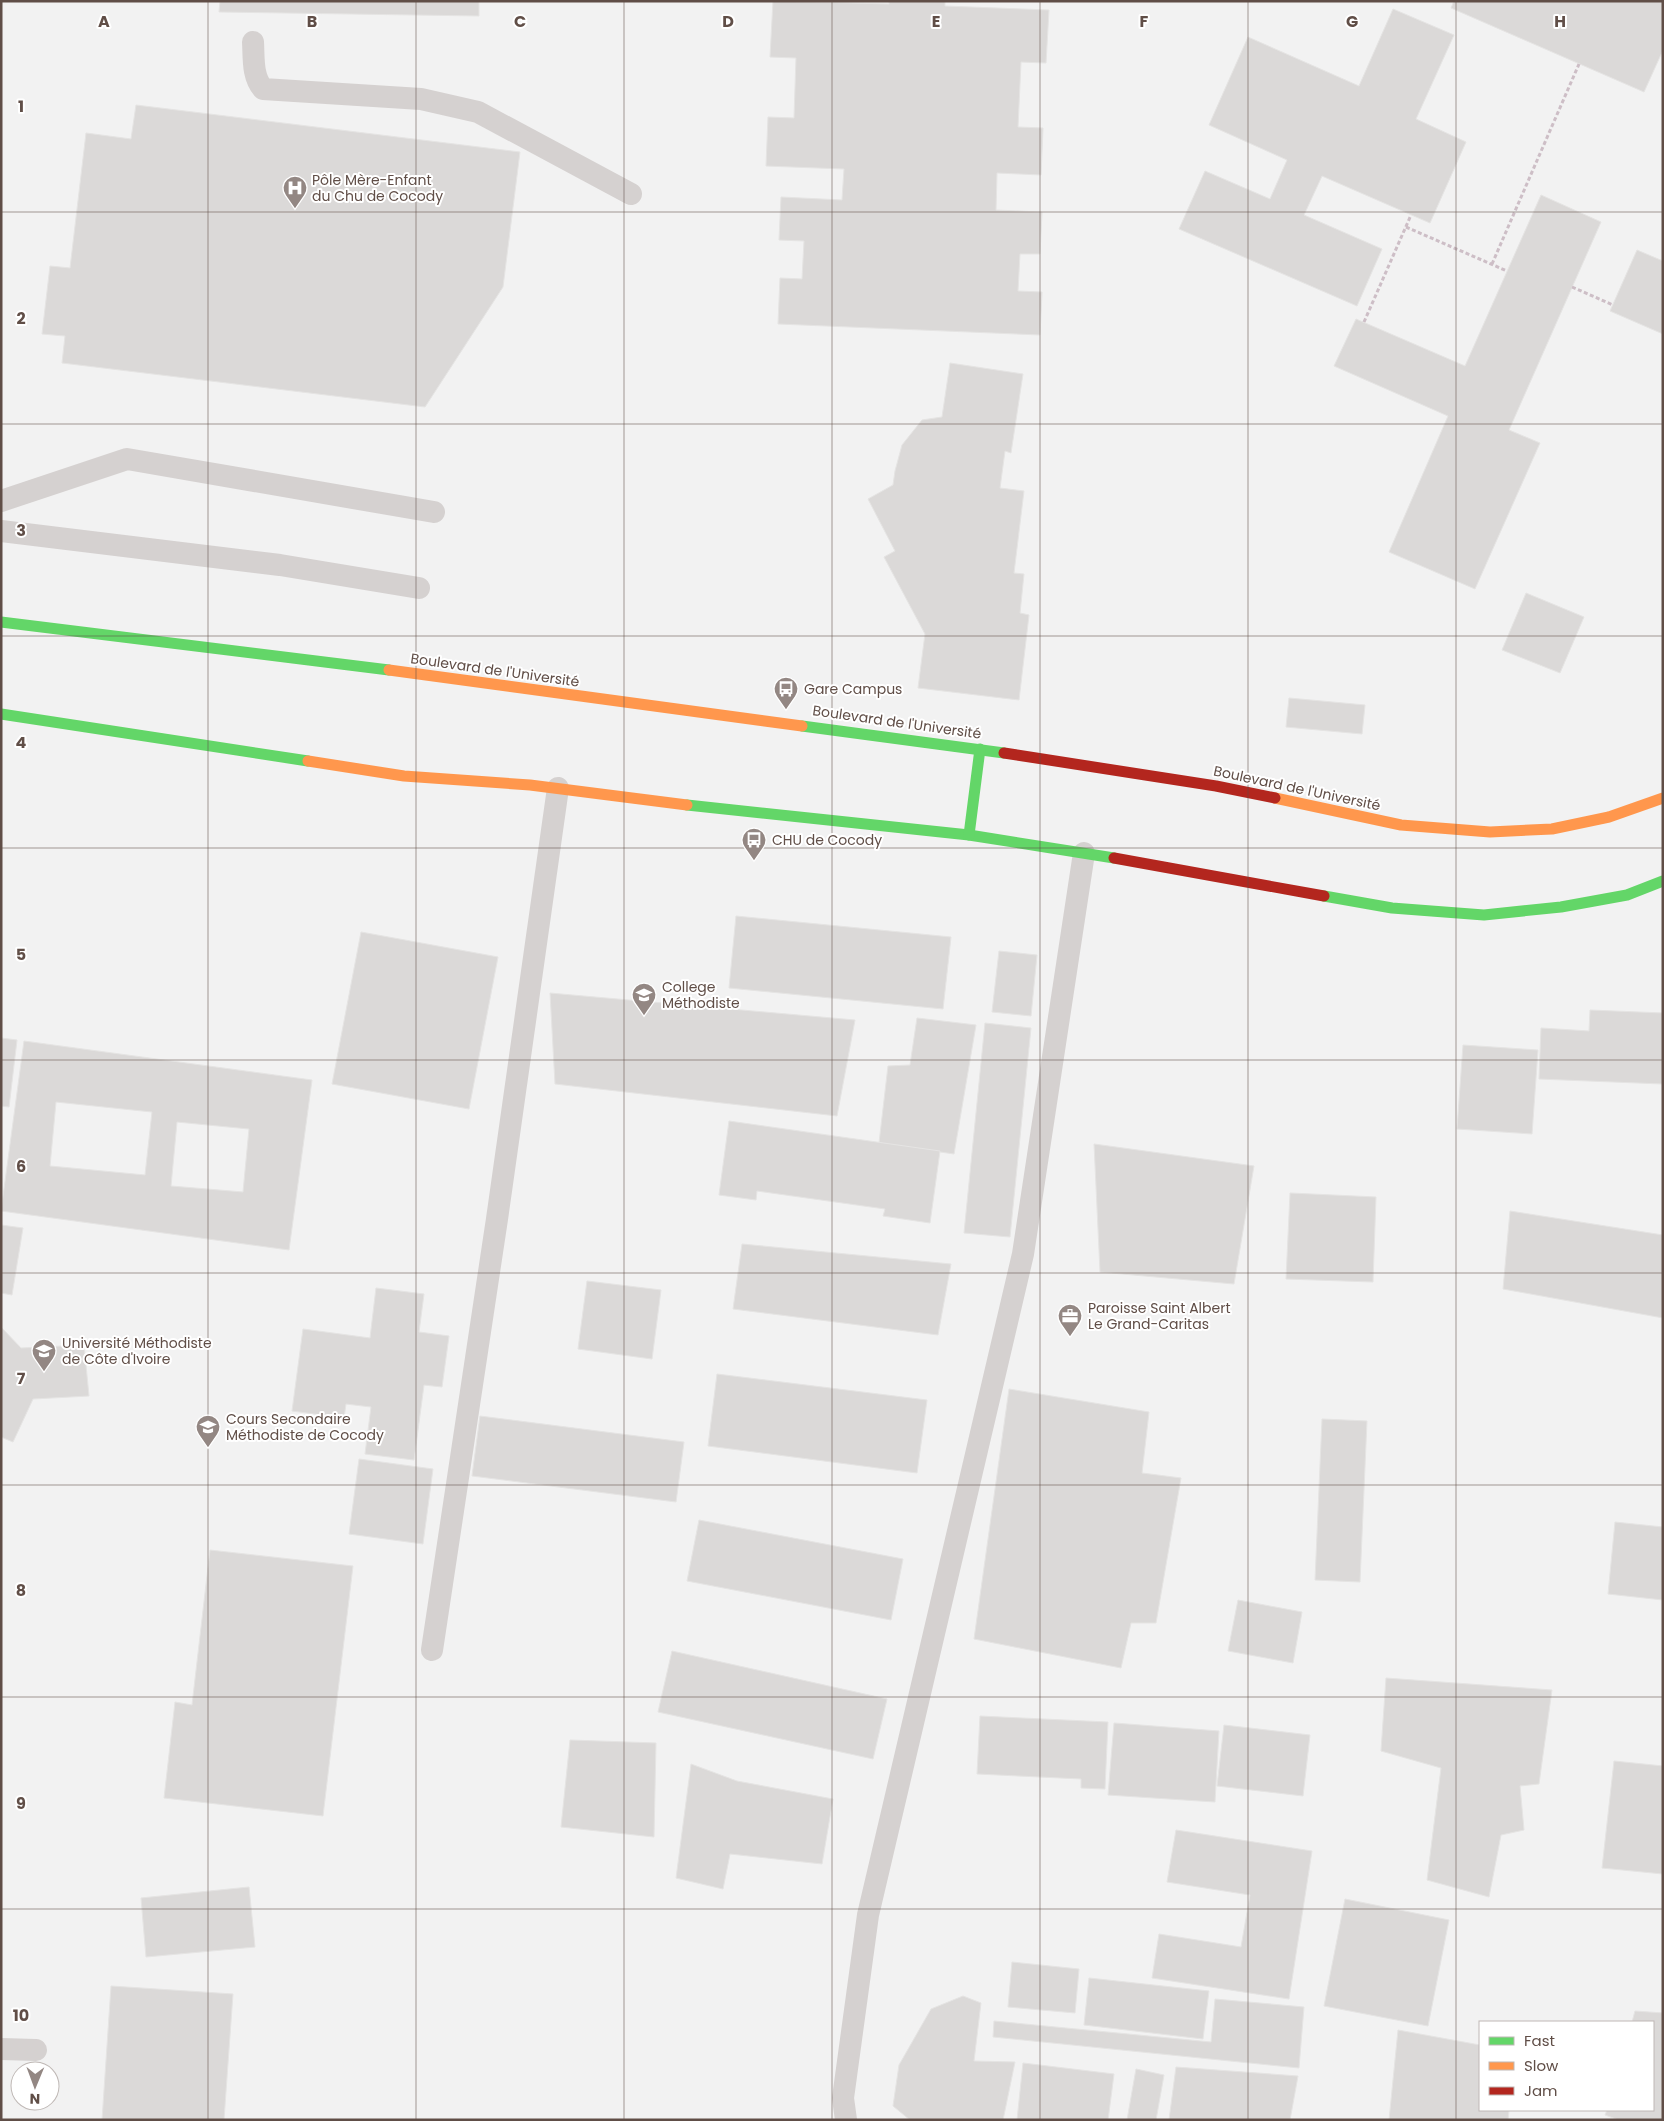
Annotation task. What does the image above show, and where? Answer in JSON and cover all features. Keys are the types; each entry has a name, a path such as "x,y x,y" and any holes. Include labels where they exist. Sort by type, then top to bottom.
{"street":[{"name":"Boulevard de l'Université","path":"1,622 301,658 572,696 980,749 1216,786 1401,825 1490,832 1552,829 1609,817 1663,798"},
{"path":"1,714 404,776 558,788 758,814 969,835 1084,853 1392,908 1484,915 1562,907 1628,895 1663,881"},
{"path":"969,835 980,749"}],"lane":[{"path":"253,42 254,71 257,83 263,89 421,100 478,112 631,194"},
{"path":"1,501 126,459 434,512"},
{"path":"1,531 280,565 419,588"},
{"path":"432,1650 497,1219 558,788"},
{"path":"846,2120 843,2098 868,1915 1023,1254 1084,853"},
{"path":"1,2049 36,2050"}],"path":[{"path":"1492,264 1580,64"},
{"path":"1364,322 1411,215"},
{"path":"1406,227 1507,271"},
{"path":"1572,287 1612,305"}],"building":[{"path":"220,1 479,1 479,16 219,12"},
{"path":"773,1 889,4 889,1 945,1 945,6 1049,10 1046,63 1021,62 1018,127 1043,128 1041,175 997,173 996,210 1042,212 1040,254 1020,254 1018,291 1042,292 1040,335 778,324 780,278 802,279 804,241 779,240 781,197 842,200 844,169 766,166 768,117 794,118 796,58 770,57"},
{"path":"1454,1 1663,1 1663,50 1644,92 1451,8"},
{"path":"1393,9 1454,35 1416,119 1466,142 1430,223 1322,176 1304,215 1382,249 1357,306 1179,229 1205,171 1270,199 1287,160 1209,125 1248,37 1359,86"},
{"name":"Pôle Mère-Enfant du Chu de Cocody","path":"136,105 520,152 503,287 425,407 62,363 65,336 42,334 50,266 70,268 86,133 131,139"},
{"path":"1541,195 1601,222 1509,430 1540,443 1475,589 1389,552 1448,416 1334,366 1356,319 1465,366"},
{"path":"1637,250 1663,261 1663,334 1610,311"},
{"path":"950,363 1023,374 1011,453 1005,451 1000,488 1024,491 1014,573 1024,574 1020,613 1029,615 1019,700 918,688 925,634 884,557 895,551 868,499 893,485 902,445 922,420 942,417"},
{"path":"1526,593 1584,617 1560,673 1502,650"},
{"path":"1289,698 1365,705 1362,734 1286,727"},
{"path":"736,916 951,937 943,1009 729,988"},
{"path":"361,932 498,957 469,1109 332,1084"},
{"path":"999,951 1037,955 1031,1016 992,1012"},
{"path":"550,993 855,1020 837,1116 555,1084"},
{"path":"1590,1010 1663,1013 1663,1084 1539,1079 1541,1028 1589,1031"},
{"path":"917,1018 976,1025 954,1154 879,1143 888,1066 910,1065"},
{"path":"985,1023 1031,1028 1010,1237 964,1233"},
{"path":"1,1038 17,1040 9,1107 1,1106"},
{"path":"24,1041 312,1080 289,1250 1,1211","holes":["56,1102 152,1112 145,1175 50,1166","177,1122 249,1129 243,1192 171,1186"]},
{"path":"1463,1045 1538,1050 1532,1134 1457,1129"},
{"path":"729,1121 940,1151 930,1223 883,1216 885,1209 757,1191 756,1200 719,1195"},
{"path":"1094,1144 1254,1166 1234,1284 1100,1272"},
{"path":"1290,1193 1376,1197 1373,1282 1286,1279"},
{"path":"1510,1211 1663,1235 1663,1318 1503,1289"},
{"path":"1,1225 23,1228 12,1295 1,1293"},
{"path":"742,1244 951,1264 938,1335 733,1309"},
{"path":"587,1281 661,1290 652,1359 578,1349"},
{"path":"376,1288 424,1294 419,1332 449,1336 442,1387 424,1385 414,1460 365,1454 371,1407 346,1404 344,1418 292,1411 303,1329 370,1338"},
{"name":"Université Méthodiste de Côte d'Ivoire","path":"1,1327 21,1348 84,1345 89,1396 33,1399 13,1442 1,1437"},
{"path":"717,1374 927,1400 917,1473 708,1446"},
{"path":"1009,1389 1149,1412 1142,1473 1181,1478 1156,1623 1131,1623 1121,1668 974,1639"},
{"path":"480,1416 684,1442 676,1502 472,1476"},
{"path":"1322,1419 1367,1421 1360,1582 1315,1580"},
{"path":"359,1459 433,1469 423,1544 349,1534"},
{"path":"699,1520 903,1559 891,1620 687,1581"},
{"path":"1615,1522 1663,1527 1663,1600 1608,1594"},
{"path":"210,1550 353,1566 323,1816 164,1798 175,1702 192,1705"},
{"path":"1238,1600 1302,1612 1293,1663 1228,1651"},
{"path":"672,1651 887,1699 873,1759 658,1712"},
{"path":"1386,1678 1552,1690 1539,1784 1520,1786 1524,1830 1501,1835 1489,1897 1427,1880 1441,1768 1381,1751"},
{"path":"980,1716 1108,1722 1105,1789 1081,1788 1081,1779 977,1774"},
{"path":"1114,1723 1219,1731 1215,1802 1108,1795"},
{"path":"1224,1725 1310,1735 1303,1796 1217,1786"},
{"path":"570,1740 656,1743 654,1837 561,1827"},
{"path":"1614,1761 1663,1766 1663,1874 1602,1868"},
{"path":"691,1764 737,1781 833,1799 822,1864 730,1854 723,1889 676,1878"},
{"path":"1176,1830 1312,1851 1289,1999 1152,1978 1159,1934 1241,1947 1250,1895 1167,1882"},
{"path":"249,1887 255,1947 146,1957 141,1898"},
{"path":"1345,1899 1449,1920 1428,2026 1324,2006"},
{"path":"1012,1962 1079,1969 1075,2013 1008,2007"},
{"path":"1089,1978 1209,1991 1203,2039 1084,2025"},
{"path":"111,1986 233,1994 224,2120 102,2120"},
{"path":"963,1996 981,2003 974,2061 1015,2062 1003,2120 910,2120 893,2106 899,2065 931,2009"},
{"path":"1215,1999 1304,2007 1299,2068 993,2037 994,2021 1211,2042"},
{"path":"1635,2011 1663,2013 1663,2120 1619,2120 1605,2115 1607,2111 1654,2111 1654,2021 1632,2021"},
{"path":"1398,2030 1479,2045 1479,2111 1509,2111 1508,2120 1389,2120"},
{"path":"1023,2063 1114,2074 1108,2120 1017,2120"},
{"path":"1176,2067 1298,2076 1290,2120 1169,2120"},
{"path":"1136,2069 1164,2075 1156,2120 1127,2120"}],"traffic: fast":[{"path":"1,622 389,670"},
{"path":"1,714 308,761"},
{"path":"802,726 1004,753"},
{"path":"969,835 980,749"},
{"path":"687,805 969,835 1114,858"},
{"path":"1324,896 1392,908 1484,915 1561,907 1627,895 1663,881"}],"traffic: slow":[{"path":"389,670 802,726"},
{"path":"308,761 404,776 530,785 687,805"},
{"path":"1275,798 1401,825 1490,832 1552,829 1609,817 1663,798"}],"traffic: jam":[{"path":"1004,753 1216,786 1275,798"},
{"path":"1114,858 1324,896"}],"place":[{"name":"Pôle Mère-Enfant du Chu de Cocody","path":"295,209"},
{"name":"Gare Campus","path":"786,710"},
{"name":"CHU de Cocody","path":"754,861"},
{"name":"College Méthodiste","path":"644,1016"},
{"name":"Paroisse Saint Albert Le Grand-Caritas","path":"1070,1337"},
{"name":"Université Méthodiste de Côte d'Ivoire","path":"44,1372"},
{"name":"Cours Secondaire Méthodiste de Cocody","path":"208,1448"}]}
